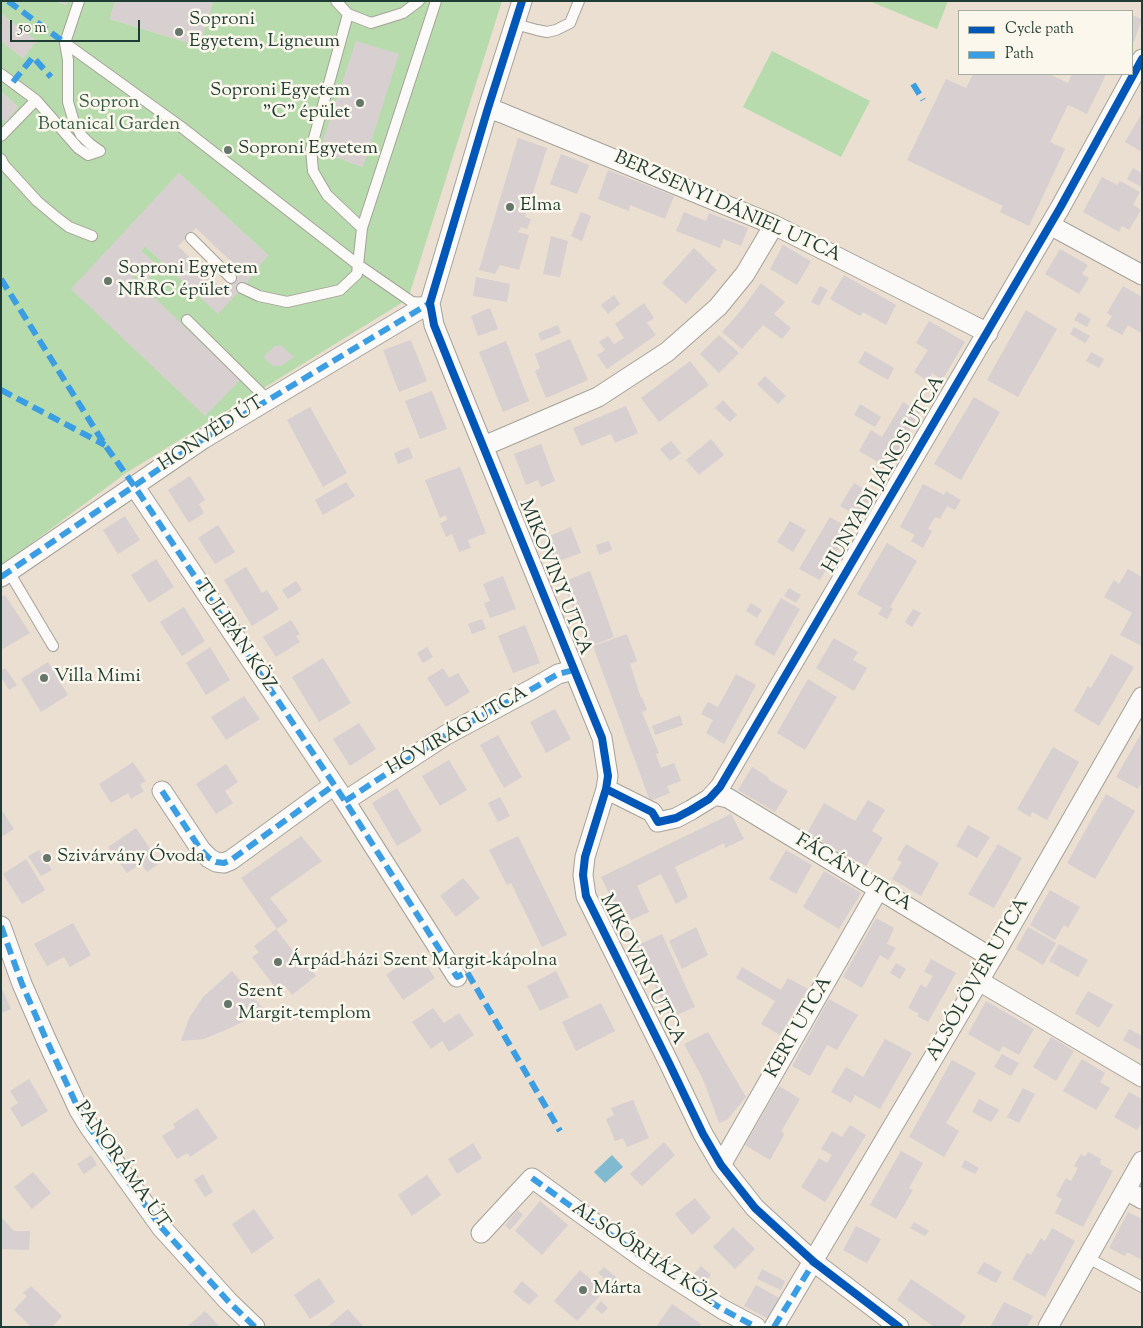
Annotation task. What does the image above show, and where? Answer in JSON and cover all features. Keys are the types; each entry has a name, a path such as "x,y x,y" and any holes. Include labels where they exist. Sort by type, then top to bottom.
{"street":[{"path":"430,303 522,1"},
{"name":"HUNYADI JÁNOS UTCA","path":"606,789 652,812 658,822 676,818 691,810 713,795 730,773 988,333 1142,59"},
{"name":"BERZSENYI DÁNIEL UTCA","path":"488,108 774,225 988,333"},
{"path":"484,446 598,397 668,352 718,307 745,274 774,225"},
{"path":"1050,225 1142,275"},
{"name":"HONVÉD ÚT","path":"5,574 135,487 203,438 430,303"},
{"name":"MIKOVINY UTCA","path":"430,303 434,325 602,738 608,776 606,789 585,857 583,874 586,896 703,1134 721,1165 755,1208 814,1262 899,1327"},
{"name":"TULIPÁN KÖZ","path":"135,487 339,793 457,977"},
{"name":"HÓVIRÁG UTCA","path":"339,793 532,690 558,674 574,670"},
{"name":"ALSÓLÖVÉR UTCA","path":"774,1327 979,981 1142,697"},
{"path":"162,790 201,850 216,862 224,863 339,793"},
{"name":"FÁCÁN UTCA","path":"713,795 728,798 992,958"},
{"name":"KERT UTCA","path":"721,1165 878,890"},
{"name":"PANORÁMA ÚT","path":"1,926 22,984 46,1039 79,1110 90,1128 161,1227 228,1301 255,1327"},
{"path":"979,981 1142,1077"},
{"path":"1048,1327 1088,1258 1134,1194 1142,1161"},
{"name":"ALSÓŐRHÁZ KÖZ","path":"481,1233 532,1178 647,1261 722,1309 756,1327"}],"lane":[{"path":"1,74 36,100 78,148 88,155 100,151 81,135 72,119 68,102 68,60 65,43 79,1"},
{"path":"336,1 348,14 371,23 403,13 419,1"},
{"path":"242,288 258,296 288,302 340,290 357,274 362,228 436,1"},
{"path":"515,24 547,32 556,30 570,23 579,1"},
{"path":"348,14 311,149 313,172 327,195 362,228"},
{"path":"65,43 180,126 357,264 412,302 430,303"},
{"path":"1,136 36,100"},
{"path":"1,159 4,165 56,218 69,227 92,236"},
{"path":"191,238 231,278"},
{"path":"187,320 267,399"},
{"path":"5,574 53,646"},
{"path":"1088,1258 1142,1287"}],"green space":[{"name":"Sopron Botanical Garden","path":"1,1 55,1 66,5 68,1 115,1 110,19 199,46 213,1 502,1 408,299 126,473 1,566 1,118 6,121 18,107 1,91 1,41 23,58 36,41 1,14","holes":["356,42 363,167 320,151","179,173 268,255 242,288 218,313 145,246 141,251 159,267 144,283 133,273 131,275 178,390 72,289"]},
{"path":"869,1 948,1 937,29"},
{"path":"772,51 870,101 841,157 743,107"}],"water":[{"path":"612,1155 623,1167 605,1183 594,1172"}],"building":[{"path":"56,1 68,1 66,5"},
{"name":"Soproni Egyetem, Ligneum","path":"115,1 213,1 200,46 110,19"},
{"path":"1,14 37,41 23,58 1,41"},
{"path":"1133,15 1142,19 1133,42"},
{"name":"Soproni Egyetem \"C\" épület","path":"356,41 399,54 363,167 320,151"},
{"path":"972,75 1051,75 1068,83 1072,75 1106,75 1087,114 1068,105 1050,142 1065,149 1029,226 1000,212 1003,206 907,160 946,79 966,88"},
{"path":"1,91 18,107 6,122 1,118"},
{"path":"1142,113 1142,152 1125,142"},
{"path":"518,138 547,148 532,196 537,198 532,213 526,212 525,217 531,219 527,229 521,227 518,232 529,235 519,270 500,265 495,274 479,270"},
{"path":"561,154 589,165 577,194 550,184"},
{"path":"1133,168 1142,173 1142,187 1127,179"},
{"path":"608,170 674,196 665,219 630,205 629,211 598,199"},
{"name":"Soproni Egyetem NRRC épület","path":"179,173 268,255 218,314 145,246 141,251 159,267 144,283 133,273 131,275 240,380 205,416 71,289","holes":["196,228 239,269 221,288 178,246"]},
{"path":"1102,177 1117,185 1120,181 1140,192 1133,205 1141,210 1129,230 1122,226 1119,232 1083,212"},
{"path":"581,212 591,216 582,241 571,236"},
{"path":"684,212 706,221 709,213 748,228 741,246 723,239 720,248 676,231"},
{"path":"551,236 568,241 560,277 543,274"},
{"path":"783,245 811,261 797,285 770,269"},
{"path":"694,248 717,270 686,304 662,283"},
{"path":"1060,249 1088,265 1082,274 1089,278 1079,294 1045,274"},
{"path":"844,275 896,305 886,325 863,312 860,316 830,299"},
{"path":"476,277 510,284 507,302 473,296"},
{"path":"761,283 785,302 774,314 791,328 782,339 763,325 742,349 722,332"},
{"path":"820,286 828,290 819,306 811,302"},
{"path":"1123,286 1142,297 1141,333 1128,325 1122,335 1106,326 1112,316 1107,313"},
{"path":"614,295 620,304 608,314 601,305"},
{"path":"644,303 654,318 647,323 656,335 607,369 597,355 605,350 599,342 608,336 614,344 624,338 615,324"},
{"path":"490,308 498,329 478,336 471,316"},
{"path":"1026,310 1057,329 1018,397 987,380"},
{"path":"1079,312 1091,319 1087,327 1074,320"},
{"path":"929,321 965,342 942,380 932,373 928,381 914,372 928,350 916,343"},
{"path":"558,325 561,333 541,341 538,333"},
{"path":"1074,327 1090,336 1085,343 1070,334"},
{"path":"719,335 739,353 719,373 700,354"},
{"path":"570,339 588,380 546,398 535,371 540,368 535,354"},
{"path":"411,340 427,381 399,392 383,350"},
{"path":"506,341 529,401 503,412 479,352"},
{"path":"275,346 282,346 294,357 281,366 273,366 263,357"},
{"path":"865,351 894,368 888,380 858,363"},
{"path":"1091,352 1104,359 1099,368 1086,361"},
{"path":"690,361 709,385 659,422 641,398"},
{"path":"765,376 786,396 778,404 757,384"},
{"path":"432,391 447,429 420,439 405,401"},
{"path":"974,397 1000,412 961,480 934,464"},
{"path":"723,400 737,415 730,422 715,408"},
{"path":"903,402 920,412 888,468 859,451 871,430 882,437"},
{"path":"860,404 881,417 875,427 854,415"},
{"path":"626,406 638,433 615,443 611,434 581,446 573,428"},
{"path":"310,407 347,473 323,487 287,420"},
{"path":"711,439 724,455 699,475 686,460"},
{"path":"671,441 681,453 670,461 660,449"},
{"path":"541,444 555,481 541,487 538,480 526,485 514,454"},
{"path":"409,447 413,458 398,464 394,453"},
{"path":"460,467 486,533 468,540 471,548 459,552 452,534 446,537 440,523 447,520 446,515 440,518 425,480"},
{"path":"190,476 205,500 199,504 204,513 189,523 168,490"},
{"path":"346,482 355,496 323,515 315,500"},
{"path":"854,483 873,494 859,517 840,506"},
{"path":"923,484 944,495 946,491 961,500 955,510 947,506 940,519 935,517 928,529 932,531 923,548 911,541 915,535 900,527"},
{"path":"125,516 140,540 118,554 103,530"},
{"path":"830,517 850,529 820,580 799,569"},
{"path":"790,521 806,530 793,552 777,542"},
{"path":"218,525 235,552 215,564 198,538"},
{"path":"571,527 581,553 556,562 547,537"},
{"path":"609,541 612,550 599,555 596,545"},
{"path":"887,543 917,561 890,607 893,609 887,619 878,614 882,608 857,594"},
{"path":"156,559 174,587 149,603 131,575"},
{"path":"246,567 262,593 267,590 279,609 252,626 224,580"},
{"path":"1128,569 1142,577 1142,646 1120,635 1132,613 1104,597 1114,580 1119,584"},
{"path":"590,571 614,637 588,647 563,582"},
{"path":"503,576 516,609 490,618 484,603 490,601 483,584"},
{"path":"296,581 302,590 288,599 282,590"},
{"path":"789,588 801,595 796,603 784,596"},
{"path":"5,595 30,633 3,649 1,646 1,597"},
{"path":"781,598 800,609 774,656 754,644"},
{"path":"751,603 762,610 757,618 746,611"},
{"path":"184,607 205,641 182,656 160,622"},
{"path":"913,609 921,613 912,627 905,622"},
{"path":"482,619 486,629 472,634 468,624"},
{"path":"291,620 300,634 296,636 300,642 276,657 263,637"},
{"path":"525,625 540,663 513,673 498,636"},
{"path":"627,634 637,661 630,664 647,710 642,712 659,753 656,754 661,768 674,763 681,781 667,786 670,793 650,801 593,646"},
{"path":"834,638 858,652 853,660 867,668 854,691 816,668"},
{"path":"210,647 230,680 206,695 186,663"},
{"path":"427,647 433,657 423,663 417,653"},
{"path":"1111,654 1134,667 1099,726 1074,711 1088,686 1091,688"},
{"path":"323,658 351,703 319,722 292,677"},
{"path":"48,662 68,695 41,712 21,679"},
{"path":"5,668 17,685 9,690 1,677 1,671"},
{"path":"443,668 449,678 458,673 470,692 446,707 427,678"},
{"path":"736,674 756,685 724,744 706,733 713,720 701,714 708,702 718,707"},
{"path":"808,679 837,697 805,750 777,733"},
{"path":"244,696 260,719 226,740 211,717"},
{"path":"555,709 571,739 546,753 530,722"},
{"path":"680,715 683,725 655,735 652,726"},
{"path":"359,723 376,749 350,766 333,739"},
{"path":"1142,732 1142,783 1138,789 1116,777"},
{"path":"498,735 522,777 504,788 480,745"},
{"path":"1053,747 1079,762 1047,820 1032,812 1030,817 1017,809"},
{"path":"449,760 467,790 440,806 422,776"},
{"path":"133,762 146,781 140,785 144,791 131,799 128,793 111,803 99,784"},
{"path":"226,764 238,782 225,791 233,803 216,814 196,784"},
{"path":"752,767 788,791 775,812 738,790"},
{"path":"397,788 422,831 397,846 372,803"},
{"path":"1106,794 1135,811 1095,879 1067,863"},
{"path":"500,797 510,816 498,822 488,803"},
{"path":"868,800 885,810 872,831 883,838 866,866 807,833 824,803 855,821"},
{"path":"1,809 14,829 1,837"},
{"path":"731,814 744,839 725,848 724,843 675,867 688,897 676,904 661,874 637,886 649,912 631,920 624,907 617,910 601,877"},
{"path":"968,825 990,837 977,858 956,846"},
{"path":"136,828 160,863 147,872 141,864 127,873 108,847"},
{"path":"301,836 322,861 270,898 288,921 277,929 241,878"},
{"path":"518,836 567,935 542,947 511,883 507,885 489,850"},
{"path":"906,844 939,863 921,896 892,879 902,862 897,860"},
{"path":"998,844 1022,858 994,908 968,894"},
{"path":"39,850 52,870 41,876 28,856"},
{"path":"786,850 812,865 796,894 769,879"},
{"path":"26,859 45,890 22,904 3,874"},
{"path":"824,871 861,893 839,929 803,907"},
{"path":"463,878 480,898 456,917 440,896"},
{"path":"1050,890 1080,907 1068,928 1064,925 1055,940 1030,925"},
{"path":"876,918 894,928 887,944 896,948 888,960 880,955 862,988 843,977"},
{"path":"73,923 91,955 70,967 64,957 47,966 34,944"},
{"path":"696,927 708,955 682,969 669,941"},
{"path":"1028,927 1056,943 1043,965 1016,949"},
{"name":"Árpád-házi Szent Margit-kápolna","path":"276,929 302,963 305,961 316,976 292,995 285,986 278,991 252,957 259,952 254,946"},
{"path":"662,934 695,1007 670,1018 636,946"},
{"path":"1059,944 1088,960 1078,977 1049,961"},
{"path":"418,953 435,978 403,1000 386,975"},
{"path":"931,959 956,973 928,1022 908,1008 921,984 926,988 933,976 924,972"},
{"path":"896,963 906,969 900,979 890,973"},
{"path":"742,967 781,990 788,978 808,989 780,1035 761,1024 775,1001 736,978"},
{"name":"Szent Margit-templom","path":"232,971 265,1011 204,1039 181,1041 189,1018 203,997"},
{"path":"556,971 569,997 540,1011 527,986"},
{"path":"1,987 11,1009 1,1013"},
{"path":"1088,991 1113,1005 1099,1028 1075,1013"},
{"path":"829,999 858,1015 837,1050 827,1045 810,1076 792,1066"},
{"path":"986,1001 1034,1029 1019,1055 1003,1046 999,1052 968,1034"},
{"path":"601,1003 615,1031 576,1051 562,1022"},
{"path":"433,1008 444,1023 459,1013 474,1035 449,1052 442,1041 431,1049 412,1022"},
{"path":"1129,1029 1142,1036 1142,1051 1123,1040"},
{"path":"708,1032 746,1097 727,1120 719,1123 703,1079 684,1044"},
{"path":"1051,1037 1074,1051 1056,1081 1033,1067"},
{"path":"885,1039 912,1053 880,1109 855,1095 851,1103 831,1092 846,1067 863,1077"},
{"path":"1002,1054 1019,1063 1011,1076 994,1067"},
{"path":"1082,1059 1105,1073 1100,1082 1110,1088 1096,1110 1063,1091"},
{"path":"952,1060 976,1073 946,1123 959,1131 944,1157 909,1137"},
{"path":"29,1079 48,1111 22,1127 10,1108 18,1103 10,1091"},
{"path":"779,1086 800,1099 782,1130 784,1135 770,1160 745,1145"},
{"path":"1023,1088 1035,1094 1019,1123 1007,1117"},
{"path":"1129,1092 1142,1099 1142,1122 1137,1130 1114,1117"},
{"path":"979,1099 999,1110 991,1122 972,1112"},
{"path":"633,1100 649,1138 627,1147 623,1138 615,1141 606,1119 614,1115 611,1108"},
{"path":"197,1108 218,1138 190,1157 187,1153 177,1159 162,1136 175,1128 173,1124"},
{"path":"850,1125 866,1135 825,1202 801,1187 819,1158 827,1163 832,1155 821,1149 832,1131 842,1137"},
{"path":"664,1142 675,1155 642,1186 630,1174"},
{"path":"473,1143 482,1158 457,1174 448,1159"},
{"path":"901,1151 923,1163 909,1188 913,1190 896,1219 870,1205"},
{"path":"1088,1152 1101,1159 1100,1164 1113,1171 1083,1227 1055,1213 1062,1199 1056,1196 1066,1178 1071,1181 1078,1168 1074,1166 1081,1154 1085,1157"},
{"path":"91,1155 97,1165 84,1174 77,1164"},
{"path":"965,1160 979,1168 975,1174 961,1167"},
{"path":"33,1172 51,1193 32,1209 14,1187"},
{"path":"203,1174 213,1192 205,1197 194,1180"},
{"path":"427,1175 441,1195 412,1216 398,1195"},
{"path":"695,1198 711,1218 692,1235 675,1214"},
{"path":"540,1201 568,1225 542,1255 515,1231"},
{"path":"254,1209 274,1238 252,1254 232,1224"},
{"path":"518,1210 523,1215 510,1230 505,1225"},
{"path":"1128,1212 1142,1219 1142,1260 1127,1252 1125,1256 1109,1248"},
{"path":"1,1217 14,1231 30,1231 29,1250 1,1249"},
{"path":"914,1222 929,1231 925,1236 910,1228"},
{"path":"856,1226 881,1239 867,1263 843,1250"},
{"path":"733,1227 755,1249 735,1269 713,1247"},
{"path":"1052,1228 1075,1241 1045,1297 1012,1279 1027,1253 1031,1255 1041,1238 1045,1241"},
{"path":"984,1262 1002,1272 996,1283 977,1273"},
{"path":"701,1266 711,1275 701,1285 692,1276"},
{"path":"604,1267 617,1278 611,1284 598,1273"},
{"path":"762,1269 785,1281 781,1290 757,1279"},
{"path":"580,1270 604,1291 577,1321 554,1301"},
{"path":"319,1278 335,1302 310,1319 294,1295"},
{"path":"911,1279 966,1316 959,1327 934,1327 897,1300"},
{"path":"522,1281 538,1295 529,1305 513,1292"},
{"path":"756,1285 781,1299 770,1320 744,1306"},
{"path":"31,1286 62,1316 52,1327 31,1327 14,1310 27,1296 23,1293"},
{"path":"601,1301 608,1308 602,1314 595,1308"},
{"path":"1004,1302 1033,1316 1027,1327 990,1327"},
{"path":"672,1304 701,1324 699,1327 656,1327"},
{"path":"348,1309 364,1327 327,1327"},
{"path":"205,1311 220,1327 187,1327"}],"marked path":[{"path":"8,1 65,43"},
{"path":"13,82 33,57 51,77"},
{"path":"913,84 923,100"},
{"path":"1,279 105,445 345,801 457,977 467,972 560,1131"},
{"path":"1,577 203,439 430,303"},
{"path":"1,390 105,445"},
{"path":"345,801 446,735 558,674 574,670"},
{"path":"162,791 201,850 216,862 224,863 231,860 334,785"},
{"path":"1,926 22,984 46,1039 79,1110 90,1128 161,1227 228,1301 255,1327"},
{"path":"532,1178 647,1261 722,1309 756,1327"},
{"path":"774,1327 814,1262"}],"cycle path":[{"path":"522,1 430,303 434,325 602,738 608,776 606,789 585,857 583,875 586,896 703,1134 721,1165 755,1208 814,1262 899,1327"},
{"path":"606,789 652,812 658,822 676,818 691,810 709,799 720,787 1060,208 1142,59"}],"place":[{"name":"Soproni Egyetem, Ligneum","path":"179,32"},
{"name":"Soproni Egyetem \"C\" épület","path":"360,103"},
{"name":"Soproni Egyetem","path":"228,150"},
{"name":"Elma","path":"510,207"},
{"name":"Soproni Egyetem NRRC épület","path":"108,281"},
{"name":"Villa Mimi","path":"44,678"},
{"name":"Szivárvány Óvoda","path":"47,858"},
{"name":"Árpád-házi Szent Margit-kápolna","path":"278,962"},
{"name":"Szent Margit-templom","path":"228,1004"},
{"name":"Márta","path":"583,1290"}]}
